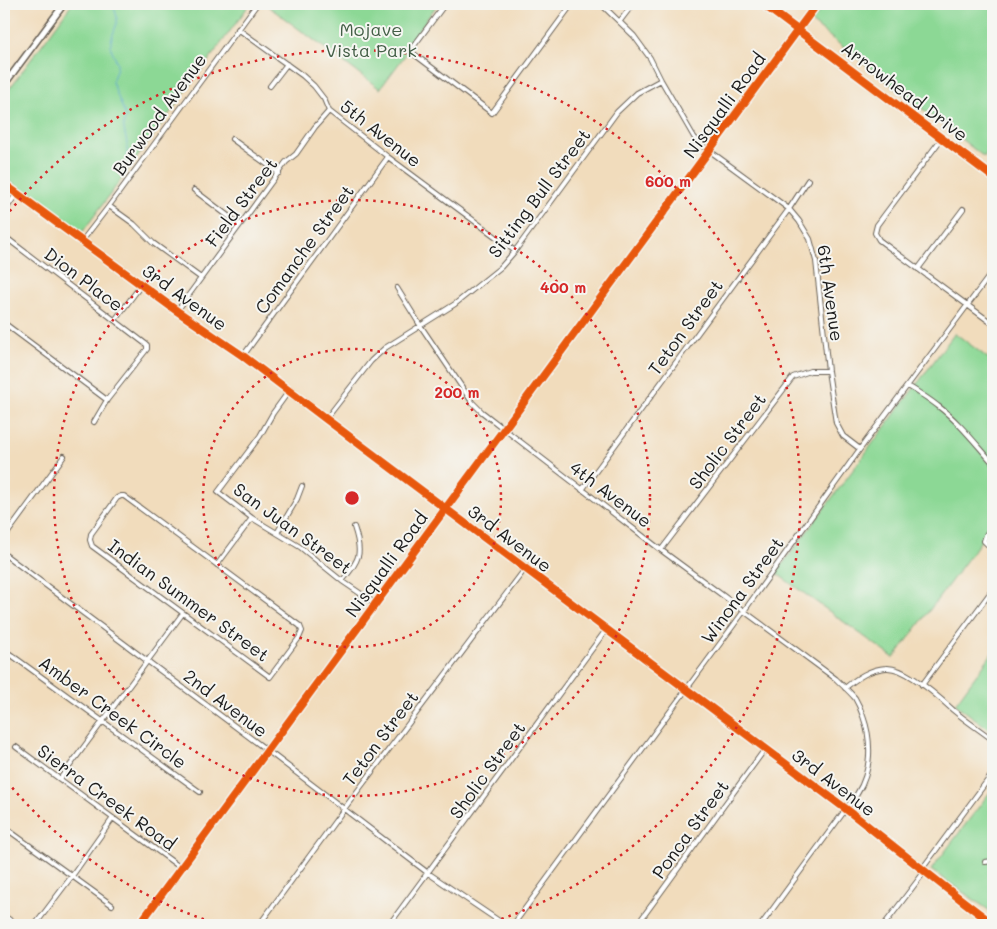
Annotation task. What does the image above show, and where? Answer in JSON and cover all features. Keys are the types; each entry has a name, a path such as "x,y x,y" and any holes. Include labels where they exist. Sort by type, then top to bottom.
{"main road":[{"name":"Arrowhead Drive","path":"763,4 993,177"},
{"name":"Nisqualli Road","path":"139,925 817,4"}],"street":[{"path":"4,85 64,4"},
{"name":"Burwood Avenue","path":"82,241 257,4"},
{"path":"445,4 410,51 492,113 572,4"},
{"name":"6th Avenue","path":"601,4 634,36 650,58 699,143 789,209 810,239 816,261 828,371 836,423 843,436 860,449"},
{"path":"620,21 633,4"},
{"name":"5th Avenue","path":"238,29 303,76 324,99 329,111 515,251"},
{"path":"270,86 287,64"},
{"name":"Sitting Bull Street","path":"326,419 371,361 385,348 455,304 501,267 515,251 617,112 637,93 661,80"},
{"name":"Field Street","path":"177,310 286,162 296,154 329,111"},
{"path":"942,138 877,225 875,233 879,240 993,324"},
{"path":"232,139 279,173"},
{"name":"Comanche Street","path":"242,356 388,157"},
{"name":"Teton Street","path":"582,490 789,209 808,180"},
{"name":"3rd Avenue","path":"4,184 289,391 846,809 993,924"},
{"path":"194,190 240,226"},
{"path":"4,212 17,194"},
{"path":"109,206 134,224 153,243 201,278"},
{"path":"918,269 963,209"},
{"name":"Dion Place","path":"4,236 147,345 147,349 107,400"},
{"name":"Winona Street","path":"513,925 744,611 860,449 993,271"},
{"path":"115,320 142,284"},
{"name":"4th Avenue","path":"397,288 472,402 482,412 661,550 836,679 856,699 862,713 870,744 864,781 860,790 761,925"},
{"path":"4,323 107,400 94,422"},
{"name":"Sholic Street","path":"661,550 793,377 810,371 828,371"},
{"path":"908,386 938,406 954,420 993,463"},
{"name":"San Juan Street","path":"289,391 260,436 218,492 252,518 300,547 342,581 376,604"},
{"path":"4,538 64,456"},
{"path":"277,533 297,499 302,486"},
{"name":"Indian Summer Street","path":"124,496 217,565 300,626 302,631 300,638 270,677 92,546 91,534 117,498 124,496"},
{"path":"217,565 252,518"},
{"path":"993,525 984,541 993,550"},
{"path":"342,581 355,565 359,553 354,527"},
{"name":"2nd Avenue","path":"4,554 428,873 505,925"},
{"name":"Teton Street","path":"258,925 525,568"},
{"path":"922,684 993,589"},
{"path":"60,779 183,613"},
{"name":"Sholic Street","path":"389,925 606,630"},
{"name":"Amber Creek Circle","path":"4,662 10,654 200,792"},
{"path":"845,688 857,678 870,671 887,667 905,672 993,740"},
{"name":"Sierra Creek Road","path":"16,747 182,868"},
{"name":"Ponca Street","path":"637,925 765,749"},
{"path":"884,925 993,773"},
{"path":"35,925 114,818"},
{"path":"4,827 112,905"},
{"path":"986,862 993,860"},
{"path":"4,916 16,925"}],"green space":[{"path":"72,4 250,4 81,234 4,177 4,96"},
{"name":"Mojave Vista Park","path":"265,4 438,4 409,41 406,47 406,54 380,89"},
{"path":"825,4 993,4 993,144 984,157 811,22"},
{"path":"955,333 993,362 993,522 894,658 776,573"},
{"path":"993,652 993,732 955,704"},
{"path":"993,788 993,913 931,870"}],"waterway":[{"path":"113,4 117,23 111,40 111,48 117,67 112,82 126,117 124,127 127,144 127,169"}],"cycle path":[{"path":"763,4 993,177"},
{"path":"139,925 817,4"},
{"path":"4,184 177,311 243,356 846,809 993,924"}]}
